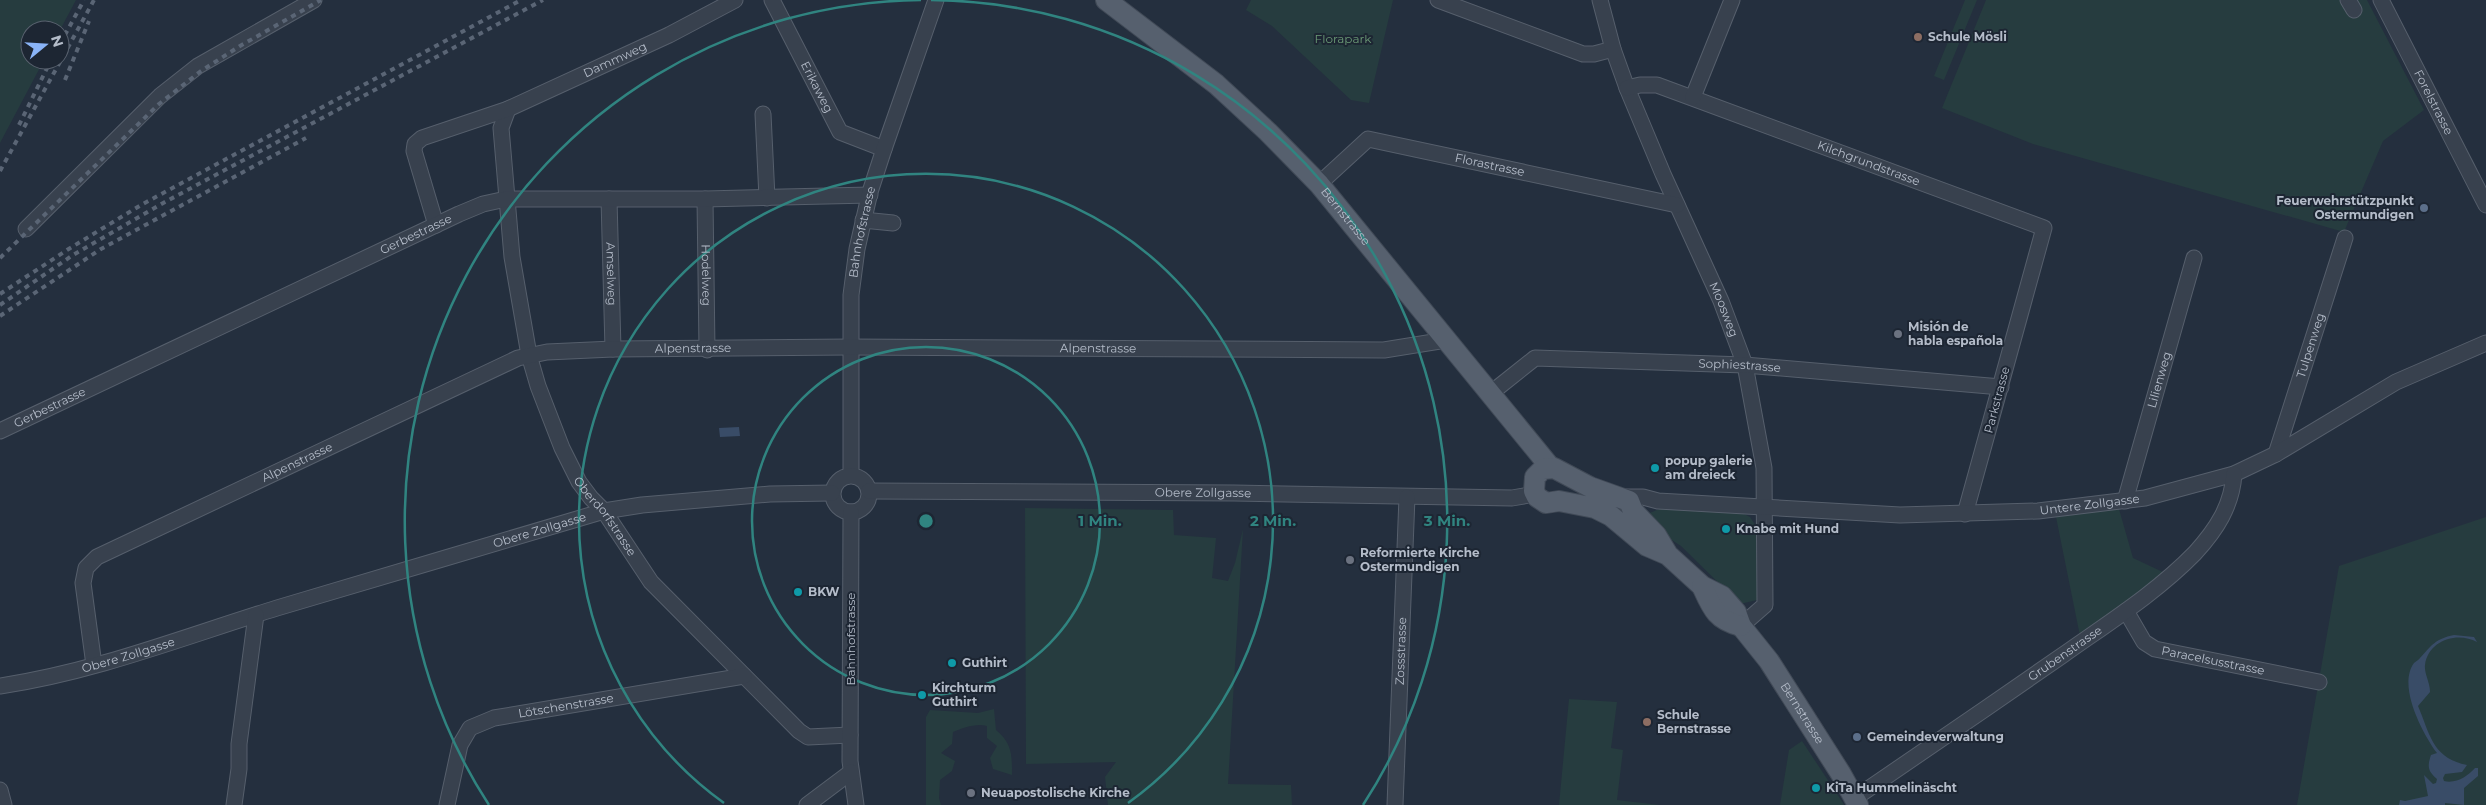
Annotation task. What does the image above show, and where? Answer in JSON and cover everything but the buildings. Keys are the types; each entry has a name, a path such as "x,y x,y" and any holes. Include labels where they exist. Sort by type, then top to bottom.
{"main road":[{"name":"Bernstrasse","path":"1106,0 1216,84 1268,132 1318,184 1557,471 1628,504 1656,535 1668,555 1702,586 1712,608 1725,622 1741,626 1774,670 1856,802"},
{"path":"1535,494 1533,488 1535,477 1540,471 1557,471 1568,481 1568,489 1565,496 1559,501"},
{"name":"Bernstrasse","path":"1535,494 1546,503 1559,501 1587,505 1612,516 1646,546 1668,555"},
{"path":"1612,516 1626,517 1628,504"}],"street":[{"path":"26,229 160,96 198,66 314,0"},
{"name":"Dammweg","path":"436,225 414,151 415,144 422,138 505,116 669,35 735,0"},
{"name":"Erikaweg","path":"772,0 840,132 884,149"},
{"name":"Bahnhofstrasse","path":"851,475 851,295 863,220 884,149 936,0"},
{"path":"1438,0 1583,54 1594,54 1613,49"},
{"name":"Moosweg","path":"1600,0 1613,49 1627,88 1721,301 1745,365 1764,468 1765,605 1741,626"},
{"path":"1693,97 1732,0"},
{"name":"Forelstrasse","path":"2381,0 2486,205"},
{"name":"Kilchgrundstrasse","path":"1627,88 1640,85 1656,85 1693,97 2044,228"},
{"path":"763,114 767,198"},
{"name":"Oberdorfstrasse","path":"505,116 506,199 512,257 529,355 562,448 579,482 604,512 640,568 660,594 805,736 850,736"},
{"name":"Florastrasse","path":"1318,184 1368,139 1677,205"},
{"name":"Gerbestrasse","path":"0,431 483,204 506,199 705,199 870,195"},
{"name":"Amselweg","path":"609,199 613,350"},
{"name":"Hodelweg","path":"705,199 707,350"},
{"path":"863,220 893,224"},
{"name":"Parkstrasse","path":"1965,514 2044,228"},
{"name":"Tulpenweg","path":"2276,454 2346,238"},
{"name":"Lilienweg","path":"2124,501 2194,258"},
{"name":"Alpenstrasse","path":"94,665 83,583 86,568 91,562 518,358 529,355 546,352 613,350 850,347 1384,350 1446,340"},
{"name":"Untere Zollgasse","path":"1628,504 1656,501 1867,514 1965,514 2038,511 2124,501 2177,491 2234,474 2276,454 2396,382 2486,343"},
{"name":"Sophiestrasse","path":"1491,394 1535,358 1745,365 2001,387"},
{"name":"Grubenstrasse","path":"1856,802 2126,611 2175,572 2206,540 2225,514 2231,496 2234,474"},
{"path":"851,475 863,480 869,491 865,506 851,512 836,505 832,493 837,482 851,475"},
{"name":"Obere Zollgasse","path":"869,491 1512,498 1535,494"},
{"name":"Obere Zollgasse","path":"0,686 57,675 94,665 604,512 642,505 770,494 832,493"},
{"name":"Zossstrasse","path":"1395,805 1407,497"},
{"name":"Bahnhofstrasse","path":"850,736 851,512"},
{"name":"Paracelsusstrasse","path":"2126,611 2144,642 2155,649 2319,682"},
{"path":"234,805 256,616"},
{"name":"Lötschenstrasse","path":"448,805 460,745 470,728 494,718 744,676"},
{"path":"850,736 851,772 856,805"},
{"path":"807,805 851,772"},
{"path":"0,790 4,805"}],"green space":[{"path":"0,0 76,0 65,20 20,20 20,70 39,70 0,143"},
{"name":"Florapark","path":"1251,0 1393,0 1369,103 1351,100 1272,26 1246,10"},
{"path":"1965,0 1977,0 1944,80 1934,76"},
{"path":"1986,0 2367,0 2424,110 2383,141 2344,232 2033,144 1942,108"},
{"path":"1025,508 1173,510 1174,535 1216,538 1212,578 1228,581 1235,563 1243,529 1228,784 1291,785 1292,805 1108,805 1105,777 1116,762 1026,764"},
{"path":"1662,508 1740,512 1750,517 1757,528 1757,600 1740,604 1681,546 1661,533 1647,514"},
{"path":"2119,509 2133,558 2165,573 2080,636 2056,517"},
{"path":"2486,517 2486,805 2297,805 2339,566"},
{"path":"1569,699 1617,702 1611,748 1623,750 1617,800 1660,805 1559,805"},
{"path":"994,709 996,730 1005,740 1010,750 1012,775 993,769 990,758 997,746 987,738 987,726 961,729 953,732 952,744 941,753 955,761 952,771 940,780 939,798 941,805 926,805 926,717 930,710 978,713"},
{"path":"1802,741 1844,805 1780,805 1789,750"}],"water":[{"path":"739,427 740,436 720,437 719,428"},
{"path":"2454,635 2474,637 2477,642 2461,637 2453,638 2445,640 2432,649 2427,656 2425,665 2430,692 2418,706 2439,751 2455,762 2467,765 2462,772 2445,774 2444,781 2461,779 2475,768 2478,768 2478,776 2464,788 2464,805 2445,803 2445,805 2399,805 2400,800 2405,801 2428,796 2424,775 2433,784 2436,783 2437,779 2430,771 2429,763 2431,755 2437,753 2425,734 2414,709 2408,684 2410,673 2414,663 2434,643 2442,638"}],"railway":[{"path":"70,26 84,0"},
{"path":"0,171 94,0"},
{"path":"0,258 159,104 201,71 240,46 321,0"},
{"path":"0,294 141,205 521,0"},
{"path":"0,305 73,255 165,202 543,0"},
{"path":"65,80 89,21"},
{"path":"19,125 46,70"},
{"path":"0,316 101,249 306,138"}],"place":[{"name":"Schule Mösli","path":"1918,37"},
{"name":"Feuerwehrstützpunkt Ostermundigen","path":"2424,208"},
{"name":"Misión de habla española","path":"1898,334"},
{"name":"popup galerie am dreieck","path":"1655,468"},
{"name":"Knabe mit Hund","path":"1726,529"},
{"name":"Reformierte Kirche Ostermundigen","path":"1350,560"},
{"name":"BKW","path":"798,592"},
{"name":"Guthirt","path":"952,663"},
{"name":"Kirchturm Guthirt","path":"922,695"},
{"name":"Schule Bernstrasse","path":"1647,722"},
{"name":"Gemeindeverwaltung","path":"1857,737"},
{"name":"KiTa Hummelinäscht","path":"1816,788"},
{"name":"Neuapostolische Kirche","path":"971,793"}]}
